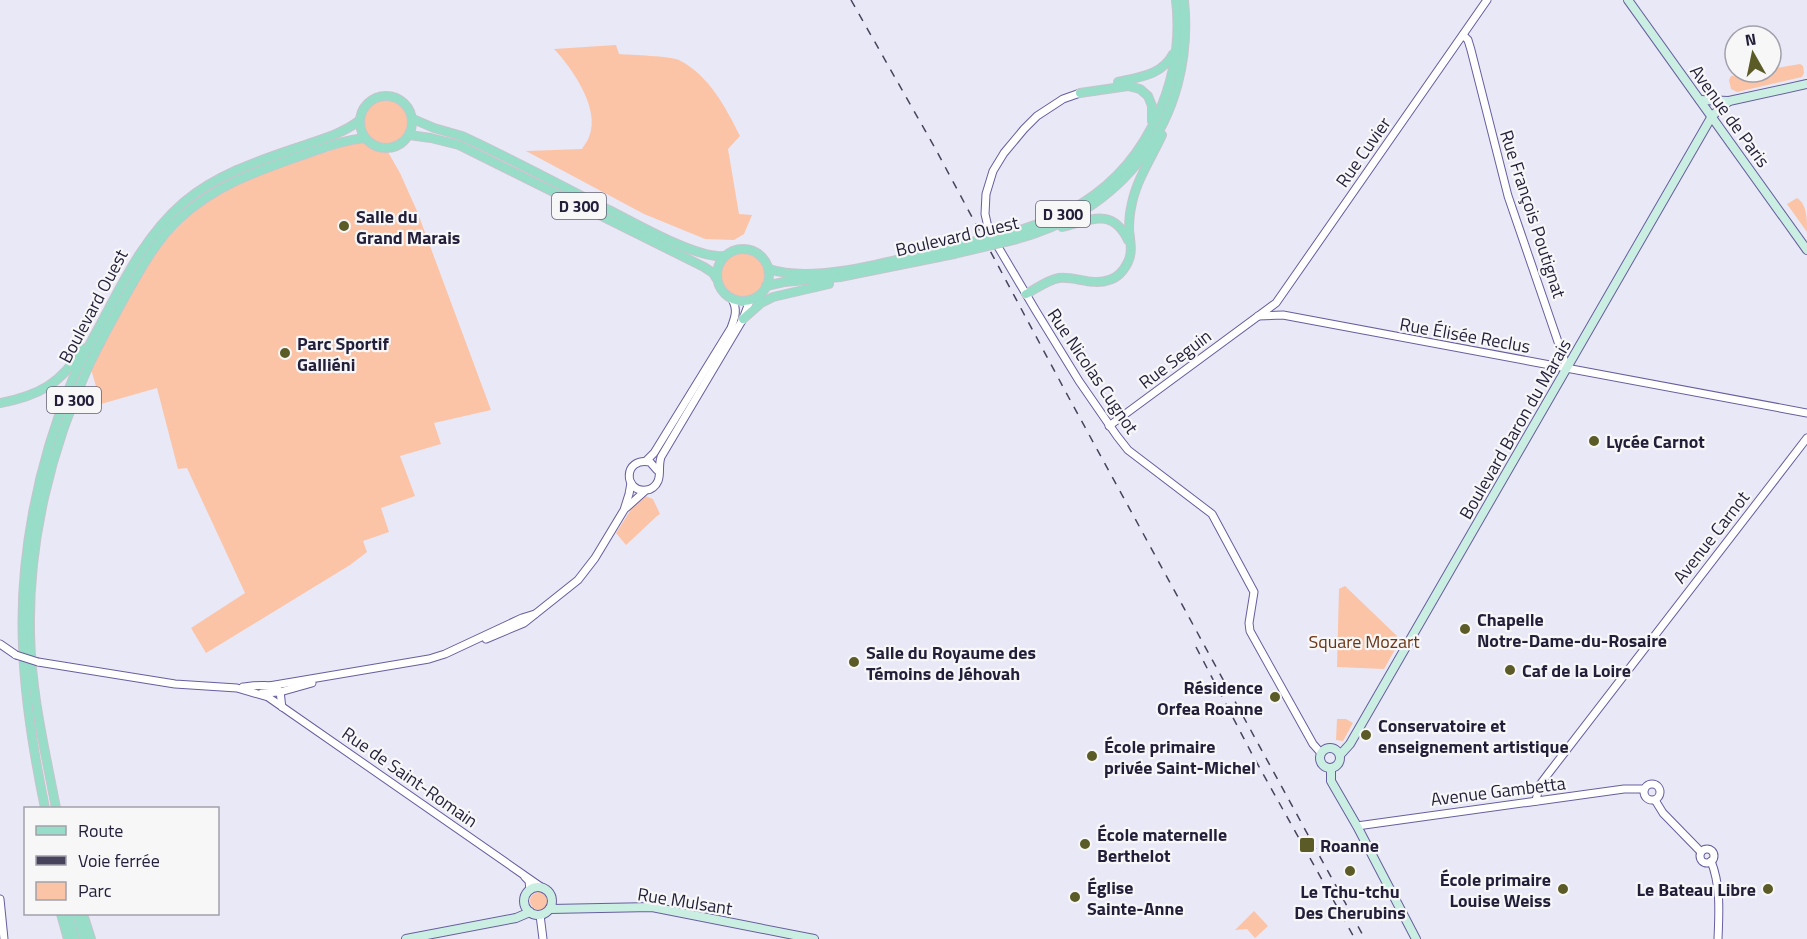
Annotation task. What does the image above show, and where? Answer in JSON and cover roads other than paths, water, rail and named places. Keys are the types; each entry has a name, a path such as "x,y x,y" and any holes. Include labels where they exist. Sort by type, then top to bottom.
{"main road":[{"name":"Boulevard Ouest","path":"1004,239 1066,213 1085,202 1126,165 1150,130 1162,105 1172,74 1178,29 1176,0"},
{"name":"Boulevard Ouest","path":"769,269 800,273 844,271 1033,235 1073,217 1110,193 1141,160 1155,138 1170,107 1180,75 1186,30 1184,0"},
{"name":"Avenue de Paris","path":"1628,0 1807,250"},
{"path":"1080,93 1156,72 1168,62 1176,48"},
{"path":"1700,100 1729,101 1807,84"},
{"path":"1095,90 1128,86 1140,88 1150,100 1153,110 1150,130"},
{"path":"384,96 395,97 405,103 413,119 409,135 400,145 387,148 373,145 365,138 360,120 363,109 369,103 384,96"},
{"name":"Boulevard Baron du Marais","path":"1340,755 1350,744 1712,116 1729,101"},
{"path":"1026,294 1046,282 1059,278 1090,282 1107,281 1115,278 1128,263 1131,254 1129,221 1132,201 1140,179 1169,121 1170,107"},
{"name":"D 300","path":"413,119 462,136 689,248 709,256 723,256"},
{"name":"Boulevard Ouest","path":"43,807 27,703 23,656 26,558 38,489 55,429 73,379 125,277 147,241 170,214 226,175 340,132 360,120"},
{"name":"D 300","path":"409,135 459,145 704,267 716,278"},
{"name":"Boulevard Ouest","path":"56,807 35,701 32,666 30,632 34,552 48,480 68,416 90,364 144,263 156,245 179,219 225,186 256,171 337,144 365,138"},
{"path":"1033,235 1086,220 1107,219 1121,228 1131,247"},
{"path":"735,249 751,249 766,261 769,278 760,295 741,301 732,299 723,292 716,278 718,264 723,256 735,249"},
{"name":"Boulevard Ouest","path":"766,286 840,277 915,263 952,250"},
{"path":"743,320 761,303 778,295 915,263"},
{"path":"0,403 26,398 52,384 71,365 83,345 95,335"},
{"path":"1324,749 1337,750 1340,755 1338,764 1331,768 1325,767 1320,758 1324,749"},
{"path":"1331,768 1331,780 1418,939"},
{"path":"536,887 544,889 552,898 550,909 540,915 530,912 526,907 525,895 536,887"},
{"name":"Rue Mulsant","path":"550,909 652,907 814,939"},
{"path":"406,939 516,918 530,912"},
{"path":"61,915 68,939"},
{"path":"68,915 75,939"},
{"path":"77,915 84,939"},
{"path":"83,915 90,939"}],"street":[{"name":"Rue Cuvier","path":"1258,316 1276,303 1487,0"},
{"name":"Rue François Poutignat","path":"1463,35 1468,40 1471,50 1508,196 1567,368"},
{"name":"Rue Nicolas Cugnot","path":"1080,93 1055,103 1029,124 1004,153 988,184 985,205 988,227 1026,294 1109,426 1128,450 1212,514 1253,590 1250,631 1313,744 1321,753"},
{"path":"646,461 654,453 731,328 736,316 732,299"},
{"path":"657,470 661,458 743,320 750,300"},
{"name":"Rue Élisée Reclus","path":"1258,316 1283,315 1807,413"},
{"name":"Rue Seguin","path":"1109,426 1258,316"},
{"name":"Avenue Carnot","path":"1536,801 1539,786 1807,438"},
{"path":"275,691 332,676 429,659 524,623 578,580 596,558 624,510 631,483 629,474 633,466 646,461 653,464 659,478 657,482 624,510"},
{"path":"631,483 645,491"},
{"name":"Rue de Saint-Romain","path":"0,644 16,655 38,662 175,684 275,691"},
{"name":"Rue de Saint-Romain","path":"237,688 256,692 275,691"},
{"name":"Rue de Saint-Romain","path":"275,691 282,707 544,889"},
{"path":"1649,784 1656,785 1659,789 1660,794 1655,800 1647,799 1643,795 1644,789 1649,784"},
{"name":"Avenue Gambetta","path":"1357,826 1624,789 1644,789"},
{"path":"1655,800 1663,813 1701,852 1706,849 1712,851 1714,856 1711,861 1719,905 1718,939"},
{"name":"Rue de Saint-Romain","path":"520,873 529,881 530,890"},
{"path":"0,899 4,939"},
{"path":"540,915 543,939"}],"railway":[{"path":"851,0 935,148 1365,939"},
{"path":"1196,647 1252,754 1355,939"}],"place":[{"name":"Salle du Grand Marais","path":"344,226"},
{"name":"Parc Sportif Galliéni","path":"285,353"},
{"name":"Lycée Carnot","path":"1594,441"},
{"name":"Chapelle Notre-Dame-du-Rosaire","path":"1465,629"},
{"name":"Salle du Royaume des Témoins de Jéhovah","path":"854,662"},
{"name":"Caf de la Loire","path":"1510,670"},
{"name":"Résidence Orfea Roanne","path":"1275,697"},
{"name":"Conservatoire et enseignement artistique","path":"1366,735"},
{"name":"École primaire privée Saint-Michel","path":"1092,756"},
{"name":"École maternelle Berthelot","path":"1085,844"},
{"name":"Roanne","path":"1307,845"},
{"name":"Le Tchu-tchu Des Cherubins","path":"1350,871"},
{"name":"École primaire Louise Weiss","path":"1563,889"},
{"name":"Le Bateau Libre","path":"1768,889"},
{"name":"Église Sainte-Anne","path":"1075,897"}],"park label":[{"name":"Square Mozart","path":"1364,641"}]}
